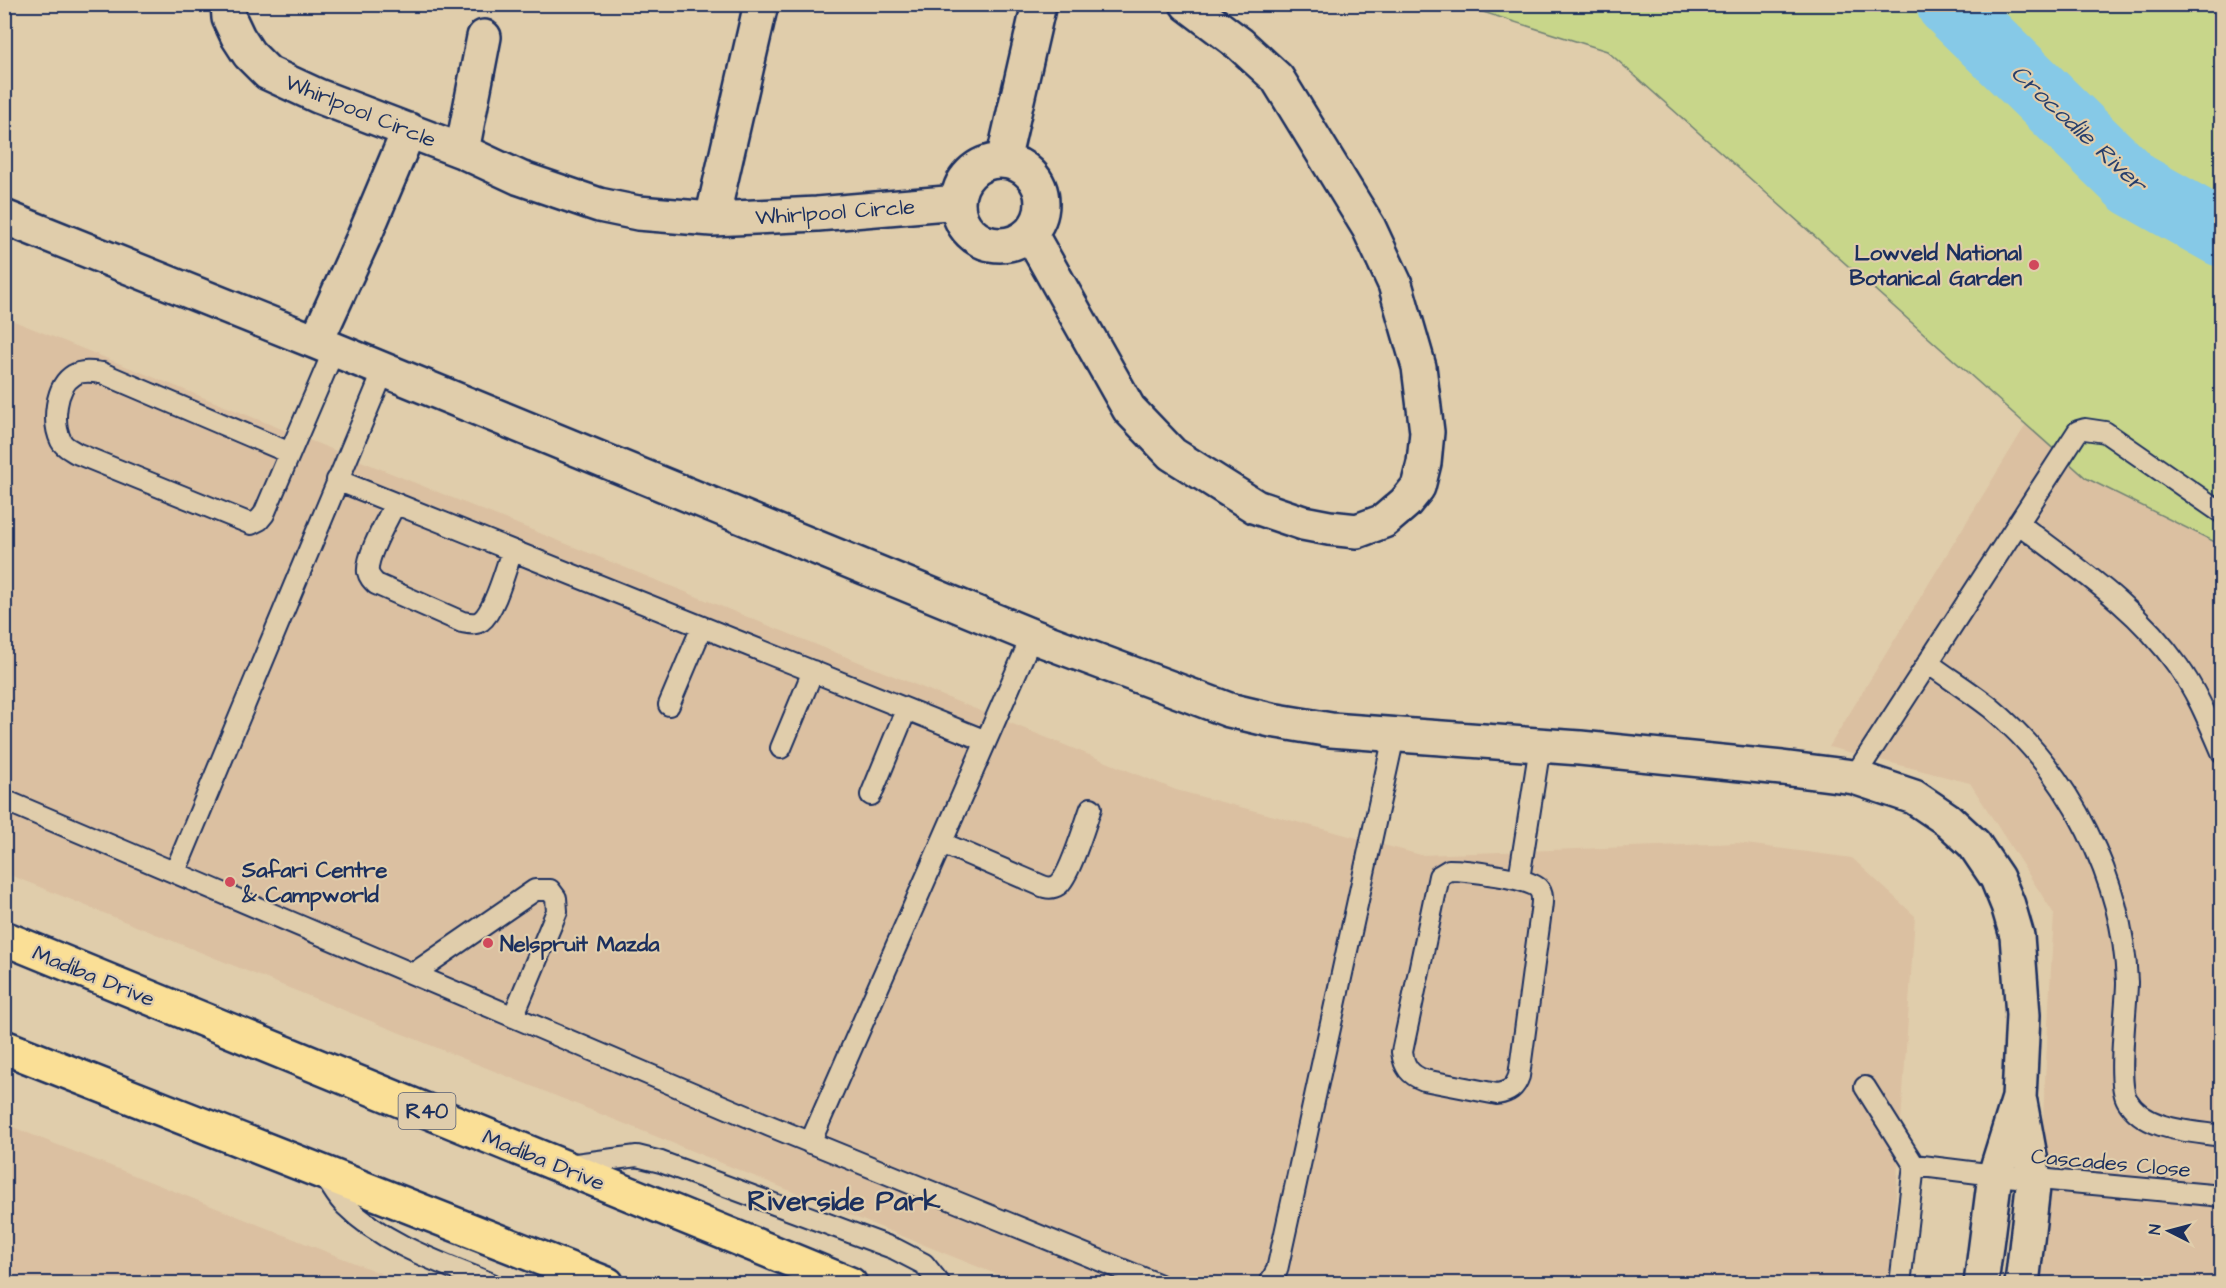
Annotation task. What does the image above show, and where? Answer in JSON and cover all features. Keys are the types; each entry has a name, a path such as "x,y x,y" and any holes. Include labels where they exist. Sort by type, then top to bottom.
{"main road":[{"name":"Madiba Drive","path":"4,938 850,1284"},
{"path":"4,1047 608,1284"}],"street":[{"name":"Whirlpool Circle","path":"228,4 230,18 238,37 249,54 268,73 318,96 462,151 520,178 599,205 638,213 712,219 817,214 958,202"},
{"path":"712,219 761,4"},
{"path":"1004,161 1039,4"},
{"path":"1030,233 1129,409 1172,454 1256,507 1303,523 1329,528 1357,531 1384,521 1418,488 1424,463 1427,432 1419,367 1395,284 1369,228 1277,78 1240,44 1187,4"},
{"name":"Whirlpool Circle","path":"462,151 484,37"},
{"path":"325,346 363,239 409,130"},
{"path":"1004,161 1017,164 1028,172 1036,182 1041,194 1042,208 1038,221 1030,233 1018,241 1004,245 990,244 977,238 966,229 960,216 958,202 961,187 978,167 990,162 1004,161"},
{"path":"4,217 1032,636 1229,710 1331,730 1713,760 1854,777 1914,797 1948,820 1974,844 1996,878 2014,926 2021,975 2023,1016 2019,1098 2034,1178 2022,1284"},
{"path":"1981,1284 1995,1175 2019,1098"}],"lane":[{"path":"290,453 102,373 84,372 72,376 61,392 57,404 56,420 60,440 76,453 244,522 255,522 264,514 290,453 325,346"},
{"path":"175,872 384,370"},
{"path":"1854,777 2078,431 2085,429 2105,432 2222,513"},
{"path":"338,480 986,741"},
{"path":"395,504 369,562 368,573 371,579 376,584 462,622 480,621 490,609 512,551"},
{"path":"2018,523 2122,604 2157,638 2179,667 2200,702 2222,752"},
{"path":"669,705 702,627"},
{"path":"810,1143 1032,636"},
{"path":"1928,663 1990,708 2025,741 2051,773 2085,827 2115,904 2123,939 2127,983 2123,1073 2126,1099 2134,1109 2154,1124 2222,1136"},
{"path":"781,748 813,671"},
{"path":"871,795 906,710"},
{"path":"1269,1284 1277,1270 1394,736"},
{"path":"1519,879 1540,746"},
{"path":"4,800 810,1143 1158,1284"},
{"path":"942,843 1040,885 1054,887 1060,884 1068,872 1091,808"},
{"path":"1456,870 1519,879 1536,886 1541,893 1542,900 1520,1076 1517,1082 1512,1089 1497,1094 1414,1076 1407,1070 1402,1052 1439,876 1445,871 1456,870"},
{"path":"413,974 535,890 550,890 556,898 557,911 513,1017"},
{"path":"1865,1088 1914,1164 1900,1284"},
{"path":"562,1166 637,1156 661,1162 902,1252 924,1264 940,1284"},
{"name":"Cascades Close","path":"1914,1164 1995,1175 2222,1196"},
{"path":"321,1171 344,1204 362,1221 422,1255 492,1284"}],"shaded area":[{"path":"4,317 1176,790 1421,855 1738,843 1852,858 1915,916 1890,1283 1018,1283 5,873"},
{"path":"2041,400 2221,498 2221,1283 2034,1283 2054,914 1970,783 1829,747"},
{"path":"5,1124 405,1283 5,1283"}],"green space":[{"name":"Lowveld National Botanical Garden","path":"1461,5 2221,5 2221,545 2086,478 1607,51"}],"waterway":[{"name":"Crocodile River","path":"1949,4 2133,184 2222,234"}],"place":[{"name":"Lowveld National Botanical Garden","path":"2034,265"},
{"name":"Safari Centre & Campworld","path":"230,882"},
{"name":"Nelspruit Mazda","path":"488,943"}],"district":[{"name":"Riverside Park","path":"844,1200"}]}
